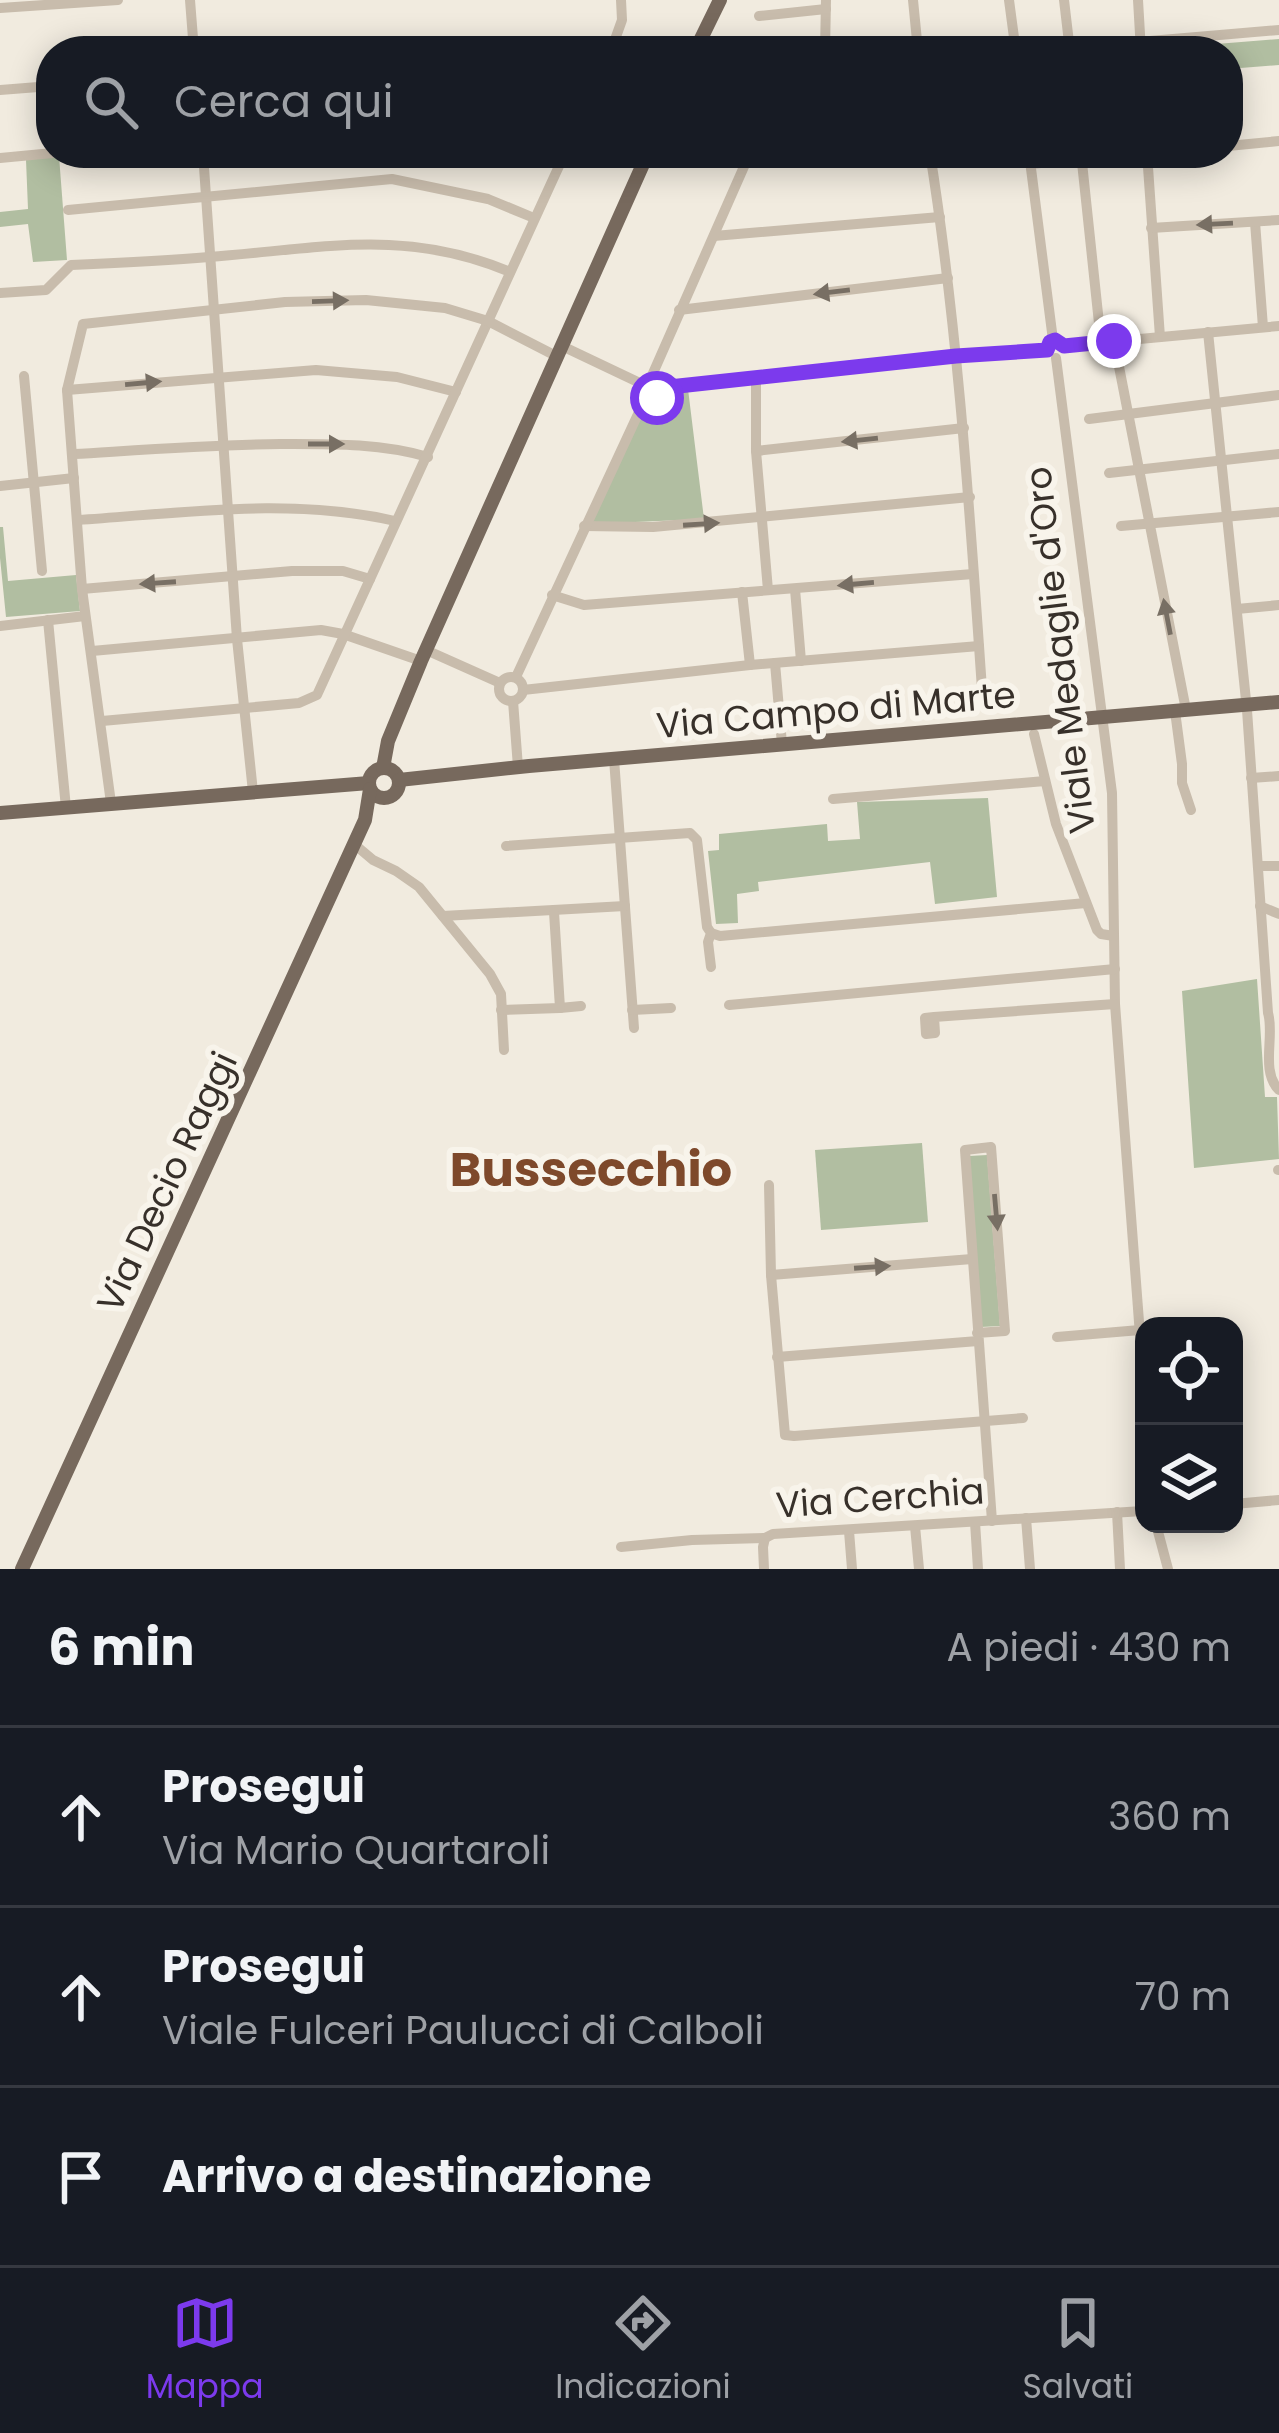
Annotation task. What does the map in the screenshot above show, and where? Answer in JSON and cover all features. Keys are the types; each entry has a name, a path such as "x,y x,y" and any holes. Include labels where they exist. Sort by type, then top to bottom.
{"main road":[{"path":"702,36 720,0"},
{"path":"383,768 388,741 424,655 641,168"},
{"name":"Via Campo di Marte","path":"399,780 1279,702"},
{"path":"383,768 395,772 399,780 398,789 389,797 380,798 370,786 371,774 383,768"},
{"path":"0,813 370,786"},
{"name":"Via Decio Raggi","path":"22,1569 365,820 370,786"},
{"name":"Via Decio Raggi","path":"365,820 389,797"}],"street":[{"path":"0,8 118,0"},
{"path":"190,0 193,36"},
{"path":"616,36 621,0"},
{"path":"913,0 917,36"},
{"path":"1009,0 1017,36"},
{"path":"1064,0 1068,36"},
{"path":"1138,0 1140,36"},
{"path":"759,16 826,4 825,36"},
{"path":"1227,36 1279,30"},
{"path":"0,90 36,87"},
{"path":"1243,145 1279,141"},
{"path":"0,158 36,155"},
{"path":"204,168 237,639 253,792"},
{"path":"102,721 298,703 317,695 557,168"},
{"path":"516,677 645,399 640,390 651,384 743,168"},
{"path":"932,168 964,428 983,704"},
{"name":"Viale Medaglie d'Oro","path":"1030,168 1112,793 1115,1004 1139,1317"},
{"path":"1083,168 1108,342 1128,415 1180,710 1180,772 1191,810"},
{"path":"1149,168 1160,337"},
{"path":"68,210 392,178 488,199 534,218"},
{"path":"714,236 940,217"},
{"path":"1151,228 1279,220"},
{"path":"1256,222 1263,327"},
{"path":"0,275 1,293 46,290 70,265 353,243 400,244 476,257 510,272"},
{"path":"679,310 948,278"},
{"path":"111,803 82,589 68,390 82,324 284,302 366,300 445,308 651,384 756,378 1279,326"},
{"path":"1208,332 1246,705 1268,1013 1276,1024 1268,1049 1272,1082 1278,1089"},
{"path":"68,390 316,370 397,377 456,392"},
{"path":"24,376 42,572"},
{"path":"756,378 756,451 768,590"},
{"path":"1089,419 1279,395"},
{"path":"756,451 964,428"},
{"path":"74,454 339,444 400,449 428,457"},
{"path":"1109,473 1279,454"},
{"path":"0,485 74,478"},
{"path":"584,526 653,527 763,519 970,497"},
{"path":"78,520 229,510 334,511 395,521"},
{"path":"1121,526 1279,512"},
{"path":"82,589 292,571 344,571 370,579"},
{"path":"552,595 584,604 973,574"},
{"path":"795,589 801,662"},
{"path":"742,592 751,665"},
{"path":"1237,609 1279,605"},
{"path":"0,626 85,616"},
{"path":"49,620 66,808"},
{"path":"92,651 321,630 424,655 500,683"},
{"path":"524,690 979,646"},
{"path":"775,663 782,744"},
{"path":"516,677 524,690 513,701 505,700 500,683 516,677"},
{"path":"513,701 518,767"},
{"path":"1034,734 1056,824 1086,903 1097,930 1114,935"},
{"path":"614,759 634,1028"},
{"path":"1251,778 1279,776"},
{"path":"833,799 1045,781"},
{"path":"506,846 690,832 697,840 708,929 720,936 1086,903"},
{"path":"354,844 419,887 490,974 501,994 504,1050"},
{"path":"1258,866 1279,866"},
{"path":"443,916 625,906"},
{"path":"1260,906 1279,914"},
{"path":"554,912 560,1008"},
{"path":"710,967 711,933"},
{"path":"729,1005 1115,969"},
{"path":"934,1017 1115,1004"},
{"path":"501,1010 581,1006"},
{"path":"632,1010 671,1008"},
{"path":"777,1357 977,1337 1005,1331 991,1147 965,1150 977,1337 992,1521"},
{"path":"769,1185 771,1275 785,1435 1024,1418"},
{"path":"771,1275 972,1259"},
{"path":"1058,1337 1135,1330"},
{"path":"1243,1503 1279,1500"},
{"path":"1117,1511 1120,1569"},
{"name":"Via Cerchia","path":"621,1546 1135,1511"},
{"path":"1027,1518 1030,1569"},
{"path":"974,1522 978,1569"},
{"path":"915,1526 919,1569"},
{"path":"849,1531 852,1569"},
{"path":"1158,1533 1168,1569"},
{"path":"764,1569 766,1538"}],"green space":[{"path":"1279,39 1279,65 1243,68 1243,42"},
{"path":"36,159 36,168 60,168 67,260 33,262 28,224 0,227 0,212 28,209 26,160"},
{"path":"688,389 704,519 590,524 646,405 669,392"},
{"path":"0,527 8,581 76,575 80,611 6,617"},
{"path":"988,798 997,897 935,904 930,862 758,882 759,891 737,894 738,923 716,924 708,851 719,850 719,834 827,824 828,841 860,839 857,802"},
{"path":"1257,979 1265,1097 1277,1097 1279,1159 1194,1168 1182,991"},
{"path":"922,1143 928,1222 821,1230 815,1150"},
{"path":"987,1155 1000,1326 981,1327 969,1156"}],"district":[{"name":"Bussecchio","path":"591,1169"}],"route":[{"path":"657,398 660,388 1047,350 1055,340 1064,346 1114,341"}]}
